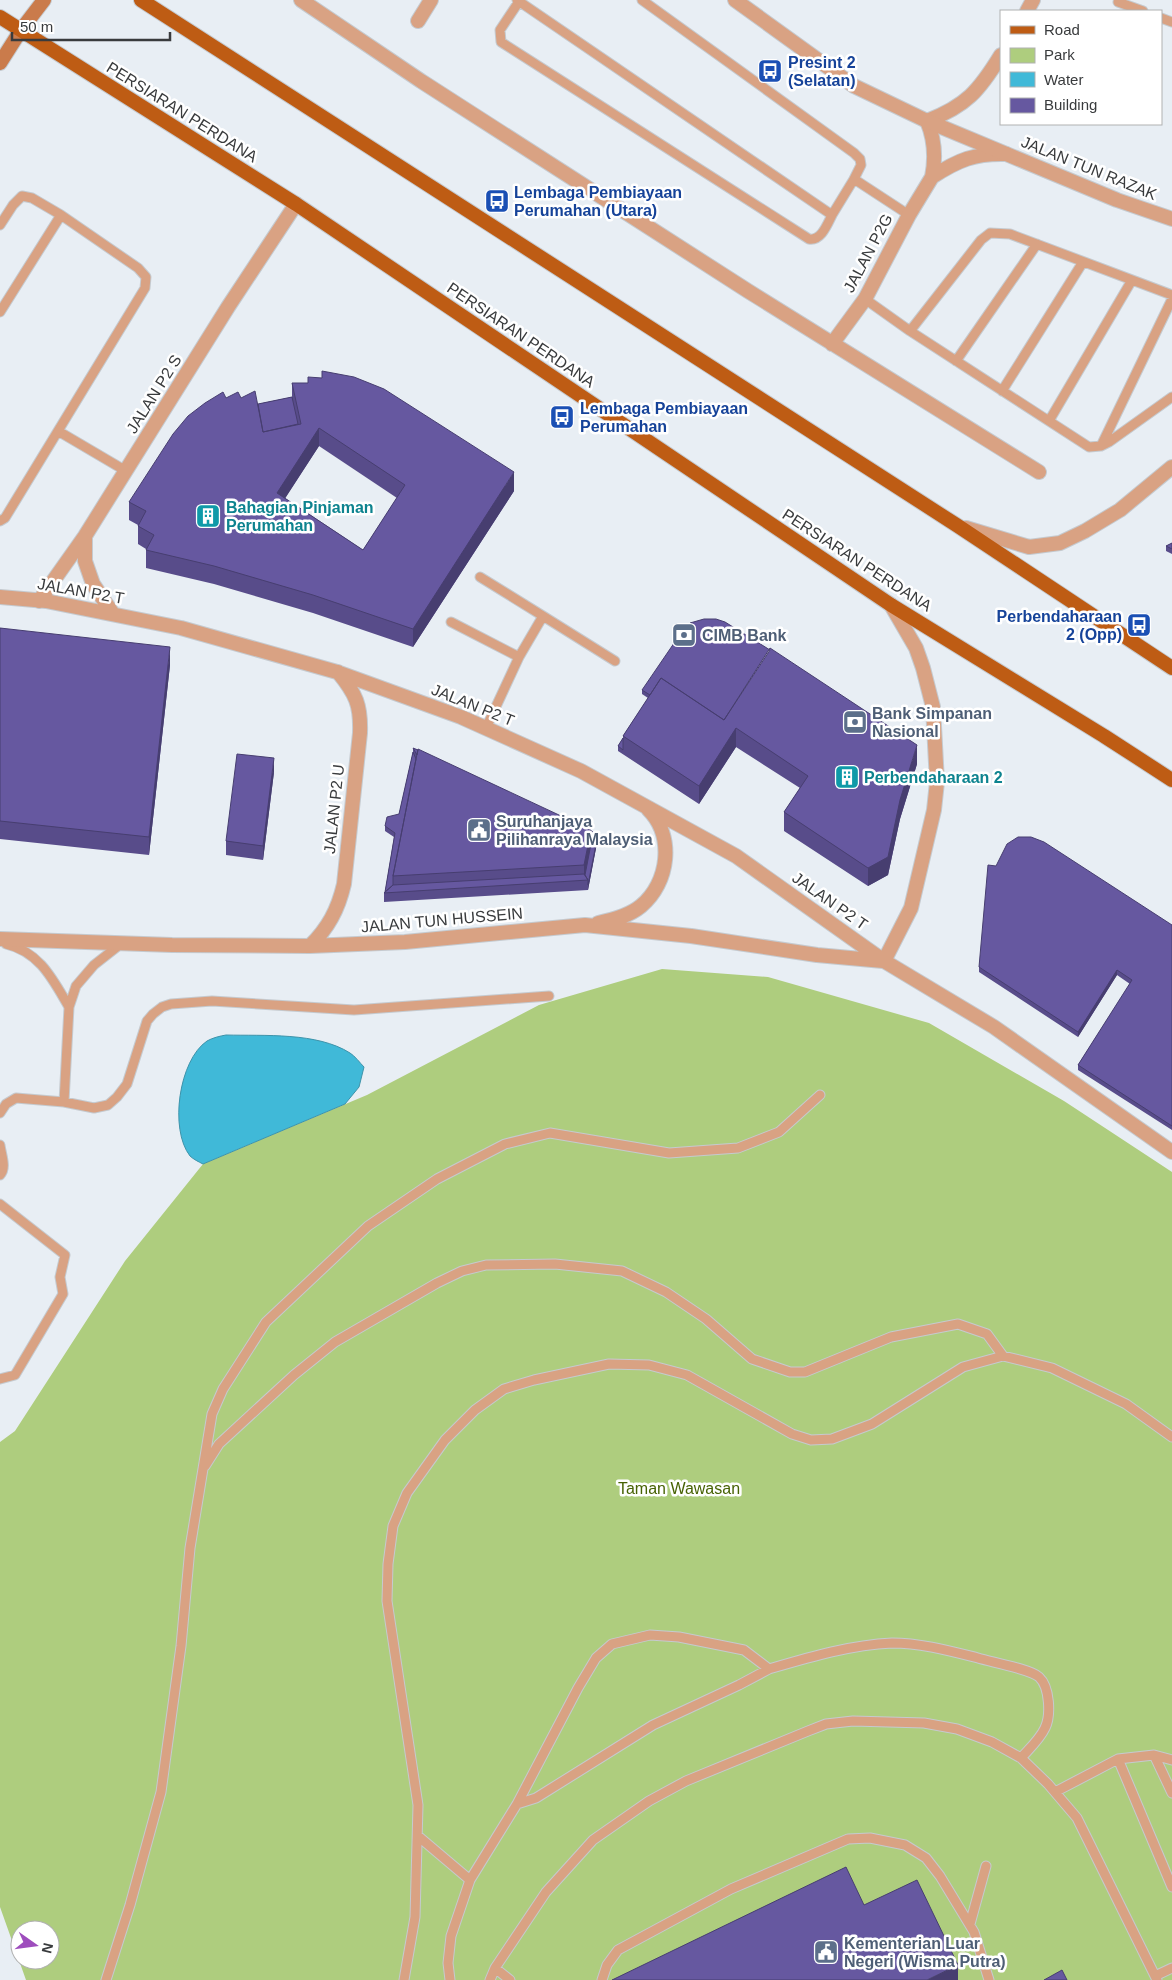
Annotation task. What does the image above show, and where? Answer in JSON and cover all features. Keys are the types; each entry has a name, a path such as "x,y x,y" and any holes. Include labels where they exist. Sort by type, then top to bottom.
{"main road":[{"path":"0,64 21,30 44,0"},
{"path":"141,0 958,526 1172,668"},
{"name":"PERSIARAN PERDANA","path":"0,16 296,204 891,605 1172,780"}],"street":[{"path":"301,0 421,81 832,344 1039,472"},
{"path":"418,21 431,0"},
{"name":"JALAN TUN RAZAK","path":"735,0 854,86 927,121 1117,200 1172,218"},
{"path":"932,177 935,147 927,121 950,112 970,98 1000,57"},
{"path":"932,177 952,164 970,157 990,154 1010,155"},
{"name":"JALAN P2G","path":"832,344 865,299 932,177"},
{"name":"JALAN P2 S","path":"39,601 85,536 228,308 296,204"},
{"path":"958,526 1029,548 1060,542 1085,531 1120,510 1172,467"},
{"path":"85,536 85,561 93,584 113,614"},
{"name":"JALAN P2 T","path":"0,597 39,601 181,628 338,672 461,717 582,771 736,856 884,961 994,1027 1172,1152"},
{"path":"884,961 911,908 934,810 937,782 933,708 923,668 916,648 891,605"},
{"name":"JALAN P2 U","path":"310,946 325,931 335,913 342,891 360,733 358,700 338,672"},
{"path":"585,925 624,917 641,907 654,892 663,874 666,854 664,835 656,816 643,803"},
{"name":"JALAN TUN HUSSEIN","path":"0,941 310,946 405,942 585,925 690,936 817,955 884,961"}],"lane":[{"path":"642,0 854,152 860,160 862,165 819,238 809,239 501,42 500,30 519,1 832,215"},
{"path":"1118,2 1140,10"},
{"path":"854,179 909,216"},
{"path":"0,225 12,205 22,196 32,198 61,215 138,268 146,277 145,288 5,518 0,521"},
{"path":"0,312 61,215"},
{"path":"910,331 981,240 990,233 1010,234 1172,295"},
{"path":"956,361 1036,244"},
{"path":"1002,391 1083,262"},
{"path":"1049,421 1132,280"},
{"path":"865,299 910,331 1089,447 1101,446 1109,442 1172,397"},
{"path":"1101,446 1172,299"},
{"path":"58,431 126,471"},
{"path":"480,577 615,660"},
{"path":"486,728 519,657 543,616"},
{"path":"450,622 519,657"},
{"path":"0,941 16,946 40,962 69,1007"},
{"path":"64,1102 69,1007 76,986 94,965 122,943"},
{"path":"0,1114 6,1104 16,1098 64,1102 94,1108 108,1105 117,1098 127,1084 147,1021 158,1010 172,1004 212,1001 354,1010 549,996"},
{"path":"106,1980 130,1905 161,1792 181,1646 190,1548 212,1414 223,1390 266,1322 368,1226 437,1179 505,1144 550,1133 669,1153 738,1148 779,1132 820,1095"},
{"path":"0,1144 3,1166 3,1172 0,1175"},
{"path":"0,1204 65,1255 60,1277 63,1294 15,1375 0,1379"},
{"path":"202,1471 219,1444 294,1375 335,1342 438,1283 462,1271 486,1265 555,1264 622,1271 666,1292 706,1318 752,1359 790,1372 805,1372 892,1337 958,1324 987,1334 1003,1356"},
{"path":"404,1980 415,1917 418,1805 387,1601 389,1554 393,1526 407,1493 445,1440 475,1410 504,1389 534,1380 609,1364 649,1365 687,1374 792,1434 811,1440 832,1439 872,1424 963,1367 1003,1356 1052,1368 1126,1404 1172,1437"},
{"path":"450,1980 448,1964 451,1936 470,1880 517,1804 578,1688 596,1658 612,1644 650,1636 679,1637 744,1650 769,1669"},
{"path":"517,1804 536,1798 653,1725 769,1669 831,1650 892,1643 929,1646 1029,1672 1040,1677 1045,1688 1048,1715 1045,1728 1021,1758"},
{"path":"490,1980 495,1968 546,1892 593,1840 649,1801 686,1781 808,1730 826,1724 853,1721 924,1723 956,1729 992,1742 1021,1758 1055,1792 1077,1818 1156,1978 1172,1968"},
{"path":"1055,1792 1118,1759 1154,1755 1172,1760"},
{"path":"1154,1755 1172,1793"},
{"path":"1118,1759 1172,1887"},
{"path":"418,1836 470,1880"},
{"path":"602,1980 607,1965 618,1950 730,1889 848,1839 870,1838 905,1845 926,1858 940,1876 970,1924 989,1980"},
{"path":"970,1924 986,1866"},
{"path":"495,1968 510,1980"}],"green space":[{"name":"Taman Wawasan","path":"662,969 768,977 929,1023 1064,1101 1172,1172 1172,1980 26,1980 22,1970 60,1970 60,1920 10,1920 10,1935 0,1907 0,1442 15,1431 125,1261 203,1164 367,1095 539,1005"}],"water":[{"path":"226,1035 290,1036 322,1041 337,1046 352,1054 364,1067 359,1087 345,1104 203,1164 190,1156 184,1144 180,1129 180,1096 184,1079 197,1050 207,1041"}],"building":[{"name":"Bahagian Pinjaman Perumahan","path":"322,371 354,377 384,389 514,472 413,629 313,595 214,566 146,550 154,535 138,526 146,511 129,502 173,434 188,416 223,392 226,398 238,392 241,398 255,391 263,432 301,424 292,383 308,383 308,377 322,378","holes":["319,428 405,485 363,550 277,493"]},
{"path":"292,397 298,424 263,432 258,404"},
{"path":"1172,543 1172,549 1166,546"},
{"path":"704,619 716,619 725,622 770,650 724,720 661,678 650,695 642,690 683,630 690,623"},
{"path":"0,628 170,647 149,837 0,821"},
{"name":"Perbendaharaan 2","path":"770,648 917,745 900,800 888,857 868,868 784,812 808,776 736,728 699,786 623,736 661,678 724,720"},
{"path":"623,738 623,750 618,746"},
{"name":"Suruhanjaya Pilihanraya Malaysia","path":"418,749 591,830 584,865 393,876"},
{"path":"413,752 416,759 393,876 393,885 385,892 395,833 385,826 387,817 399,814"},
{"path":"237,754 274,758 263,846 226,841"},
{"path":"591,831 597,834 591,839"},
{"path":"1018,837 1031,837 1044,842 1172,925 1172,1126 1078,1065 1132,980 1117,970 1078,1032 979,967 988,865 996,866 1007,844"},
{"path":"597,839 588,885 585,875 591,844"},
{"path":"584,874 588,880 384,893 393,885"},
{"name":"Kementerian Luar Negeri (Wisma Putra)","path":"846,1867 864,1905 917,1880 958,1965 927,1980 612,1980"},
{"path":"1062,1970 1067,1980 1044,1980"}],"place":[{"name":"Presint 2 (Selatan)","path":"770,71"},
{"name":"Lembaga Pembiayaan Perumahan (Utara)","path":"497,201"},
{"name":"Lembaga Pembiayaan Perumahan","path":"562,417"},
{"name":"Bahagian Pinjaman Perumahan","path":"208,516"},
{"name":"Perbendaharaan 2 (Opp)","path":"1139,625"},
{"name":"CIMB Bank","path":"684,635"},
{"name":"Bank Simpanan Nasional","path":"855,722"},
{"name":"Perbendaharaan 2","path":"847,777"},
{"name":"Suruhanjaya Pilihanraya Malaysia","path":"479,830"},
{"name":"Kementerian Luar Negeri (Wisma Putra)","path":"826,1952"}]}
